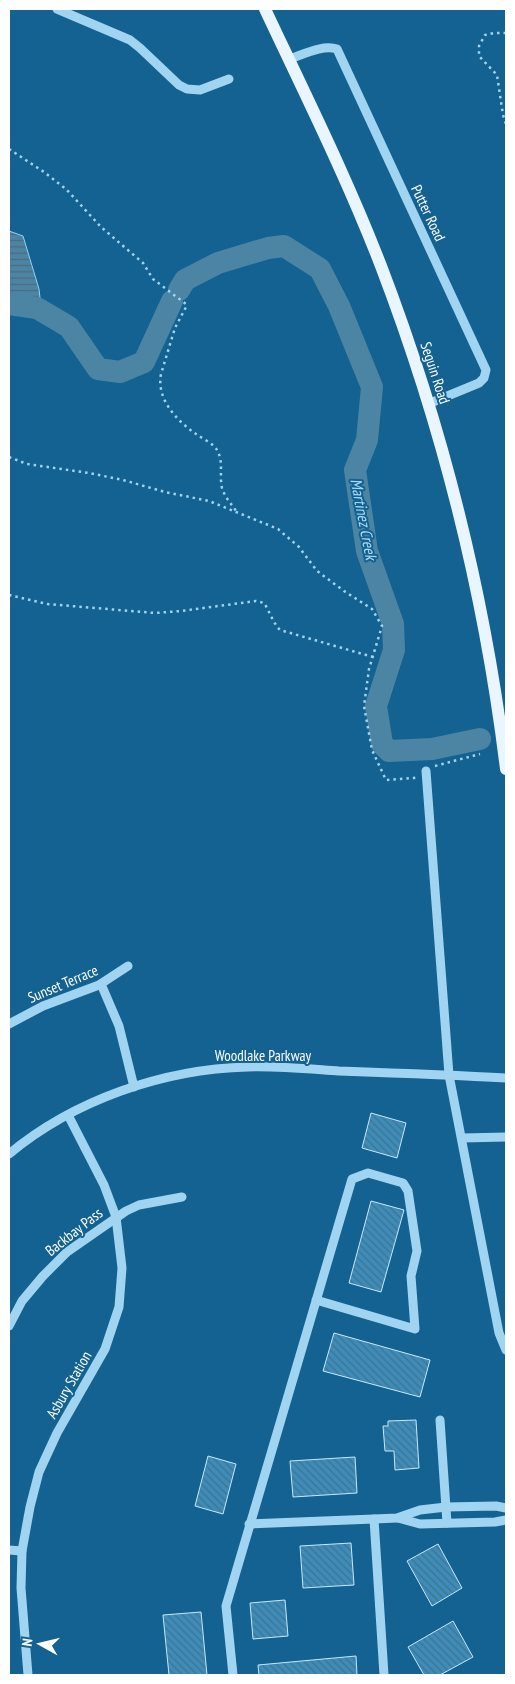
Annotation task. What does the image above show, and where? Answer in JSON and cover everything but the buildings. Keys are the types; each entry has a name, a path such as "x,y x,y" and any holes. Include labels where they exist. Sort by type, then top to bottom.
{"main road":[{"name":"Seguin Road","path":"266,9 331,149 380,266 421,380 449,474 478,596 494,680 506,769"}],"street":[{"path":"57,9 130,40 178,85 187,89 200,90 229,80"},
{"name":"Putter Road","path":"289,59 322,49 334,47 337,49 486,370 484,378 478,383 428,404"},
{"path":"426,771 449,1075 499,1334 506,1350"},
{"name":"Sunset Terrace","path":"10,1022 42,1006 101,984 128,966"},
{"path":"101,984 119,1026 134,1087"},
{"name":"Woodlake Parkway","path":"9,1154 41,1130 103,1098 169,1077 207,1070 247,1067 506,1078"},
{"name":"Asbury Station","path":"28,1675 21,1588 22,1551 30,1507 39,1472 57,1433 105,1349 119,1307 122,1268 116,1217 104,1185 68,1115"},
{"path":"462,1138 506,1137"},
{"path":"233,1675 226,1606 316,1300 352,1179 368,1173 402,1183 408,1191 418,1252 410,1276 415,1329 316,1300"},
{"name":"Backbay Pass","path":"9,1326 22,1301 67,1252 126,1211 139,1205 182,1196"},
{"path":"440,1420 447,1523"},
{"path":"250,1524 397,1518 420,1510 446,1507 496,1506 506,1508"},
{"path":"397,1518 420,1524 506,1520"},
{"path":"374,1519 384,1675"},
{"path":"9,1550 22,1551"}],"path":[{"path":"506,33 485,35 478,46 479,56 497,75 506,124"},
{"path":"9,149 66,189 101,227 143,263 153,278 186,304 175,328 161,374 161,388 165,401 176,418 214,446 218,452 222,469 222,486 226,499 236,512"},
{"path":"9,457 27,464 88,473 209,501 278,529 299,547 317,571 372,609 382,626 369,669 364,706 372,750 386,780 414,778 437,765 480,754"},
{"path":"9,595 47,604 155,613 256,602 264,603 275,625 280,630 373,657"}],"water":[{"path":"9,231 23,236 39,289 41,307 9,310"}],"waterway":[{"name":"Martinez Creek","path":"179,290 185,280 218,263 268,248 284,246 320,269 339,306 372,387 367,440 355,470 367,551 393,624 394,650 376,706 382,744 389,751 432,749 480,739"},
{"name":"Martinez Creek","path":"9,304 37,308 69,327 98,369 120,372 144,362 172,301"}]}
